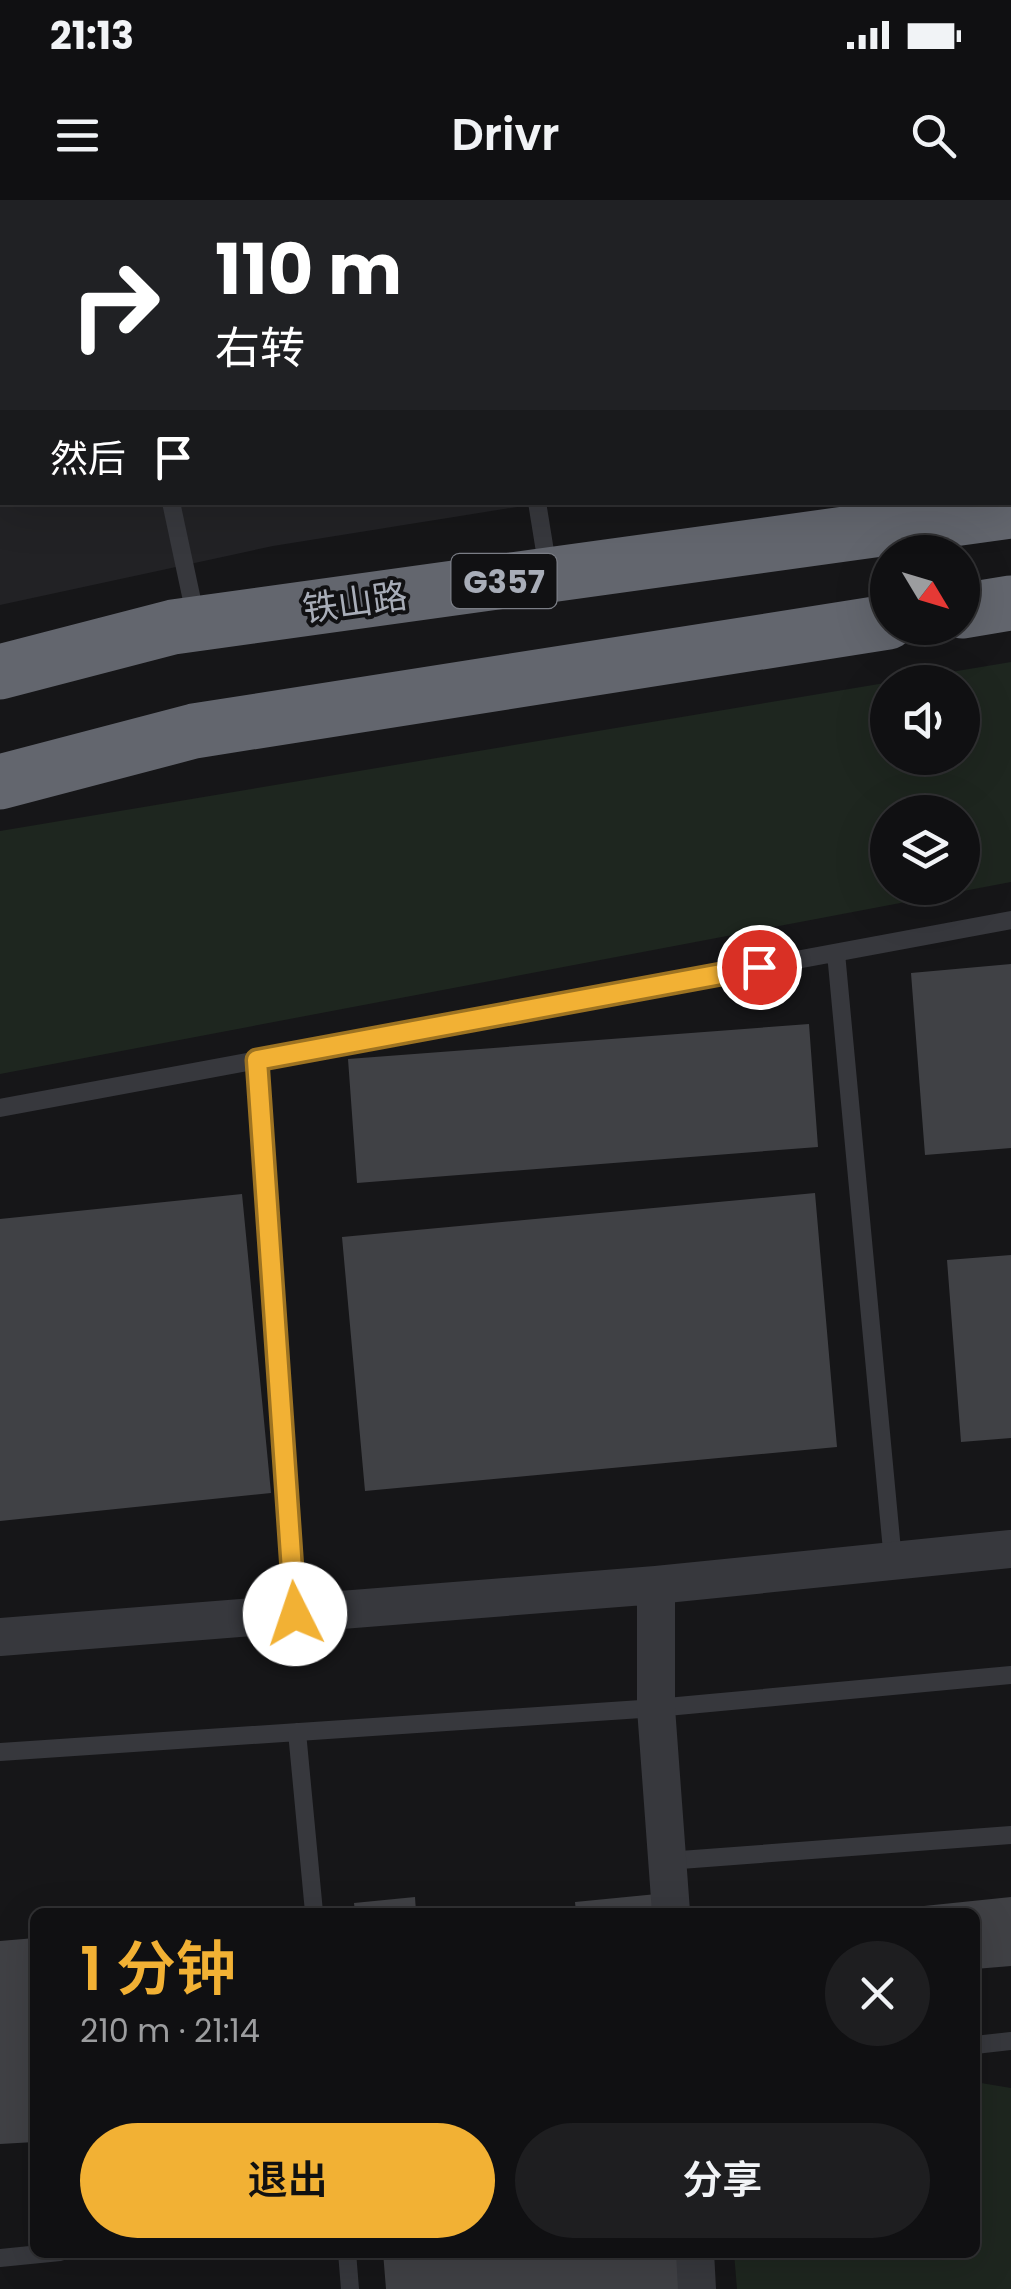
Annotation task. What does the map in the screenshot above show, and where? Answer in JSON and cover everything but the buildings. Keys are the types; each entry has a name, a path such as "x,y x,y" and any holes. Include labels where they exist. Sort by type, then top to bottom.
{"highway":[{"name":"铁山路","path":"0,672 197,624 1011,511"},
{"path":"980,608 1011,603"},
{"path":"0,782 194,731 870,625"}],"street":[{"path":"0,1637 656,1585 1011,1549"},
{"path":"656,1585 656,1708 671,1908"},
{"path":"695,2258 697,2289"}],"lane":[{"path":"172,505 197,624"},
{"path":"537,505 548,575"},
{"path":"0,1108 1011,920"},
{"path":"836,952 893,1561"},
{"path":"257,1060 295,1614"},
{"path":"0,1752 656,1708 1011,1675"},
{"path":"297,1732 314,1908"},
{"path":"667,1861 1011,1834"},
{"path":"980,2044 1011,2041"},
{"path":"0,2258 30,2255"},
{"path":"347,2258 350,2289"}],"shaded area":[{"path":"0,505 529,505 273,546 0,605"},
{"path":"1011,662 1011,882 980,888 980,795 870,795 870,905 890,905 0,1074 0,831 870,686 870,775 980,775 980,667"},
{"path":"980,2083 1011,2088 1011,2289 737,2289 734,2258 980,2258"}],"route":[{"path":"295,1614 257,1060 759,967"}]}
